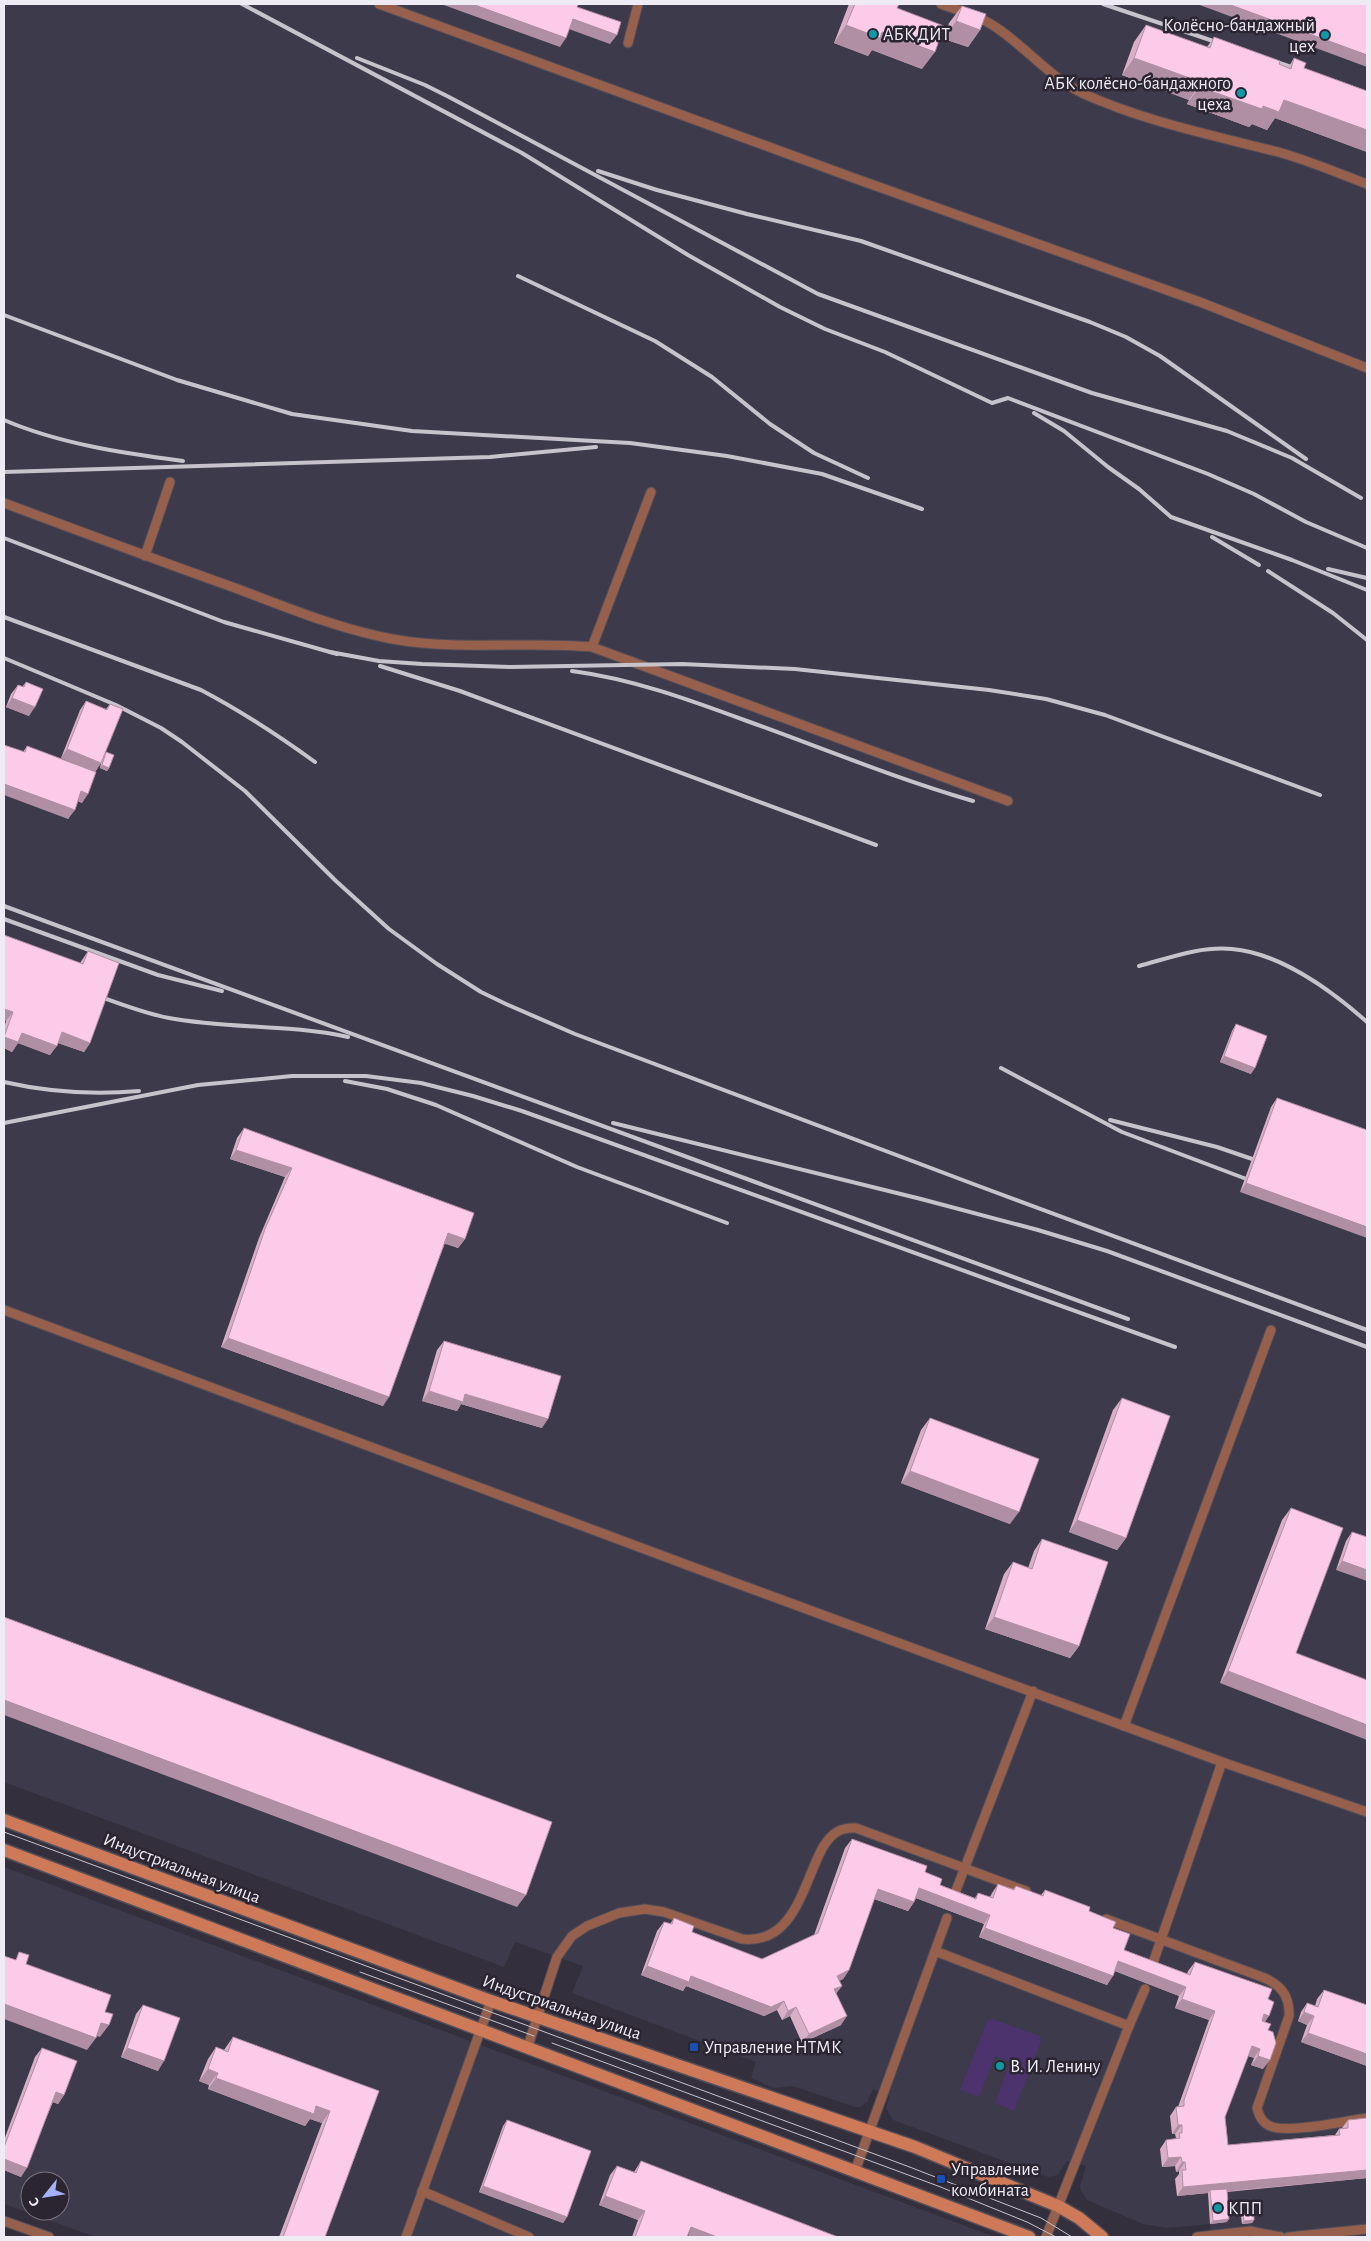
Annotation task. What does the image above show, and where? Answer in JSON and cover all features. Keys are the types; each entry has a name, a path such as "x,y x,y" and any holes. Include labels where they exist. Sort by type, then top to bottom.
{"main road":[{"name":"Индустриальная улица","path":"4,1820 491,2001 914,2147 1058,2206 1079,2218 1102,2237"},
{"path":"4,1850 1029,2237"}],"lane":[{"path":"380,4 851,177 1191,299 1367,368"},
{"path":"628,43 638,4"},
{"path":"941,4 994,26 1045,70 1066,84 1101,101 1216,137 1276,151 1367,184"},
{"path":"145,556 170,482"},
{"path":"592,647 650,492"},
{"path":"4,503 308,615 392,639 442,644 567,644 592,647 1008,801"},
{"path":"4,1310 1124,1726 1367,1812"},
{"path":"1124,1726 1271,1330"},
{"path":"955,1893 1033,1691"},
{"path":"1153,1963 1222,1762"},
{"path":"527,2048 557,1957 562,1947 572,1936 604,1918 635,1909 664,1912 742,1939 754,1940 778,1931 789,1920 830,1836 844,1828 856,1828 1039,1895"},
{"path":"1096,1915 1162,1938 1274,1982 1282,1989 1289,2007 1289,2016 1257,2108 1263,2121 1268,2125 1282,2129 1367,2118"},
{"path":"855,2171 947,1918"},
{"path":"935,1951 1129,2026"},
{"path":"1046,2237 1145,1989"},
{"path":"406,2237 491,2001"},
{"path":"422,2191 529,2237"},
{"path":"4,2221 49,2237"},
{"path":"1288,2237 1367,2229"},
{"path":"1197,2237 1250,2231 1281,2237"}],"shaded area":[{"path":"4,4 1367,4 1367,2237 1211,2237 1210,2224 1168,2228 1143,2224 1087,2200 1080,2186 1086,2166 1067,2161 1058,2175 1048,2177 893,2120 886,2108 890,2096 873,2089 867,2102 860,2107 855,2107 793,2086 774,2088 751,2078 756,2062 572,1993 583,1966 515,1942 504,1967 4,1782"},
{"path":"4,1867 995,2237 96,2237 51,2221 70,2221 70,2171 20,2171 20,2210 4,2204"},
{"path":"992,2019 1040,2036 1041,2041 1014,2111 995,2103 1010,2062 995,2056 979,2097 960,2090 987,2021"}],"building":[{"path":"472,4 578,4 577,7 621,22 617,35 573,19 566,38"},
{"path":"855,4 899,4 897,8 944,26 935,52 882,32 880,38 846,25"},
{"name":"Колёсно-бандажный цех","path":"1228,4 1367,4 1367,55"},
{"path":"962,6 986,14 980,30 956,21"},
{"path":"1146,25 1210,48 1214,37 1280,61 1279,64 1291,69 1294,58 1306,63 1304,68 1367,91 1367,130 1284,100 1279,112 1263,106 1262,109 1199,87 1201,82 1134,58"},
{"path":"26,682 43,689 35,707 12,698 18,685 24,687"},
{"path":"86,701 107,710 110,704 123,709 101,763 67,749"},
{"path":"4,745 25,752 27,746 96,772 88,794 81,791 75,810 4,784"},
{"path":"106,752 114,755 109,768 102,765"},
{"path":"4,935 83,964 88,951 119,963 90,1043 62,1032 57,1046 22,1033 18,1042 4,1037 13,1012 4,1009"},
{"path":"1236,1024 1267,1036 1255,1068 1224,1056"},
{"path":"1277,1098 1367,1130 1367,1227 1246,1183"},
{"path":"244,1128 474,1213 465,1239 448,1233 389,1397 228,1338 265,1229 292,1168 236,1150"},
{"path":"444,1341 561,1376 548,1419 465,1394 463,1402 429,1391"},
{"path":"1122,1398 1170,1416 1126,1538 1077,1520"},
{"path":"930,1418 1039,1459 1019,1512 910,1471"},
{"path":"1291,1508 1343,1528 1296,1653 1367,1680 1367,1725 1228,1671"},
{"path":"1352,1532 1367,1537 1367,1570 1342,1561"},
{"path":"1042,1539 1108,1562 1079,1646 994,1617 1013,1562 1032,1569"},
{"path":"4,1617 552,1822 526,1895 4,1700"},
{"path":"852,1839 927,1866 925,1872 942,1879 940,1885 976,1899 978,1893 993,1898 998,1884 1014,1890 1016,1886 1043,1896 1045,1890 1090,1907 1089,1911 1116,1922 1113,1928 1130,1934 1124,1950 1190,1975 1195,1962 1272,1989 1268,1999 1274,2002 1269,2016 1264,2014 1262,2021 1271,2024 1268,2030 1273,2032 1276,2043 1270,2060 1258,2056 1260,2049 1252,2046 1225,2117 1228,2145 1340,2135 1339,2129 1348,2128 1348,2120 1367,2118 1367,2170 1183,2187 1182,2170 1186,2170 1185,2162 1182,2162 1181,2157 1168,2158 1166,2140 1180,2138 1179,2133 1182,2133 1182,2125 1178,2125 1176,2107 1184,2106 1184,2100 1215,2011 1182,1999 1186,1987 1118,1961 1113,1976 985,1928 990,1915 919,1888 914,1902 878,1889 849,1970 837,1976 842,1986 834,1989 847,2016 809,2034 796,2007 788,2011 784,2001 771,2007 691,1976 689,1982 647,1966 664,1922 672,1924 674,1918 694,1926 692,1932 762,1959 818,1933"},
{"path":"19,1952 29,1955 26,1964 111,1995 105,2012 113,2014 109,2025 101,2023 96,2038 4,2004 4,1956 16,1960"},
{"path":"1324,1990 1367,2005 1367,2054 1308,2033 1314,2016 1304,2012 1307,2003 1318,2007"},
{"path":"143,2005 180,2018 164,2061 127,2048"},
{"path":"233,2037 379,2091 325,2237 283,2237 330,2111 316,2106 314,2114 216,2078 218,2073 208,2069 216,2047 228,2052"},
{"path":"42,2048 77,2061 64,2095 56,2092 27,2168 4,2159 4,2147"},
{"path":"507,2120 591,2151 567,2217 483,2186"},
{"path":"641,2161 838,2237 717,2237 691,2227 687,2237 635,2237 645,2211 605,2196 617,2166 636,2173"},
{"name":"КПП","path":"1227,2189 1229,2219 1213,2221 1210,2190"},
{"path":"1254,2213 1254,2220 1244,2221 1243,2214"}],"tram line":[{"path":"4,1832 907,2166 1041,2218 1072,2237"},
{"path":"360,1972 534,2036"},
{"path":"552,2043 938,2186 1027,2222 1056,2237"}],"railway":[{"path":"242,4 522,153 688,255 780,307 825,329 885,352 992,403 1008,398 1208,474 1254,494 1306,522 1367,548"},
{"path":"1103,4 1225,45"},
{"path":"357,58 425,85 449,97 818,294 1092,393 1227,431 1292,458 1361,498"},
{"path":"1265,58 1303,71"},
{"path":"598,171 657,190 747,214 861,241 1090,322 1126,337 1160,356 1306,459"},
{"path":"518,276 655,341 712,377 770,424 814,453 868,478"},
{"path":"4,315 177,380 292,414 412,431 630,443 727,456 822,474 922,509"},
{"path":"1034,413 1064,431 1108,467 1139,489 1171,517 1292,560 1367,590"},
{"path":"4,420 69,441 115,451 183,461"},
{"path":"4,472 490,457 596,447"},
{"path":"1212,537 1259,565"},
{"path":"4,538 224,622 337,654"},
{"path":"1328,569 1367,578"},
{"path":"1268,571 1333,613 1367,640"},
{"path":"4,617 201,690 260,724 315,762"},
{"path":"330,652 379,661 422,664 510,667 682,664 795,669 989,690 1046,699 1105,715 1320,795"},
{"path":"4,658 116,705 161,728 182,742 245,791 336,881 389,929 437,964 481,992 575,1034 1367,1330"},
{"path":"380,666 460,691 876,845"},
{"path":"572,671 617,679 683,698 888,773 973,801"},
{"path":"4,906 1128,1319"},
{"path":"4,919 158,975 222,991"},
{"path":"1139,966 1185,953 1208,949 1232,949 1250,952 1287,966 1304,975 1322,986 1367,1022"},
{"path":"93,994 140,1011 169,1018 214,1024 303,1030 348,1037"},
{"path":"1001,1068 1122,1132 1257,1183"},
{"path":"4,1123 198,1085 292,1076 366,1076 421,1083 522,1111 1175,1347"},
{"path":"345,1081 387,1089 436,1105 577,1167 727,1223"},
{"path":"4,1082 71,1092 139,1091"},
{"path":"1110,1120 1217,1147 1264,1163"},
{"path":"613,1123 1038,1230 1107,1251 1367,1347"}],"place":[{"name":"АБК ДИТ","path":"873,34"},
{"name":"Колёсно-бандажный цех","path":"1325,35"},
{"name":"АБК колёсно-бандажного цеха","path":"1241,93"},
{"name":"Управление НТМК","path":"694,2047"},
{"name":"В. И. Ленину","path":"1000,2066"},
{"name":"Управление комбината","path":"941,2179"},
{"name":"КПП","path":"1218,2208"}]}
